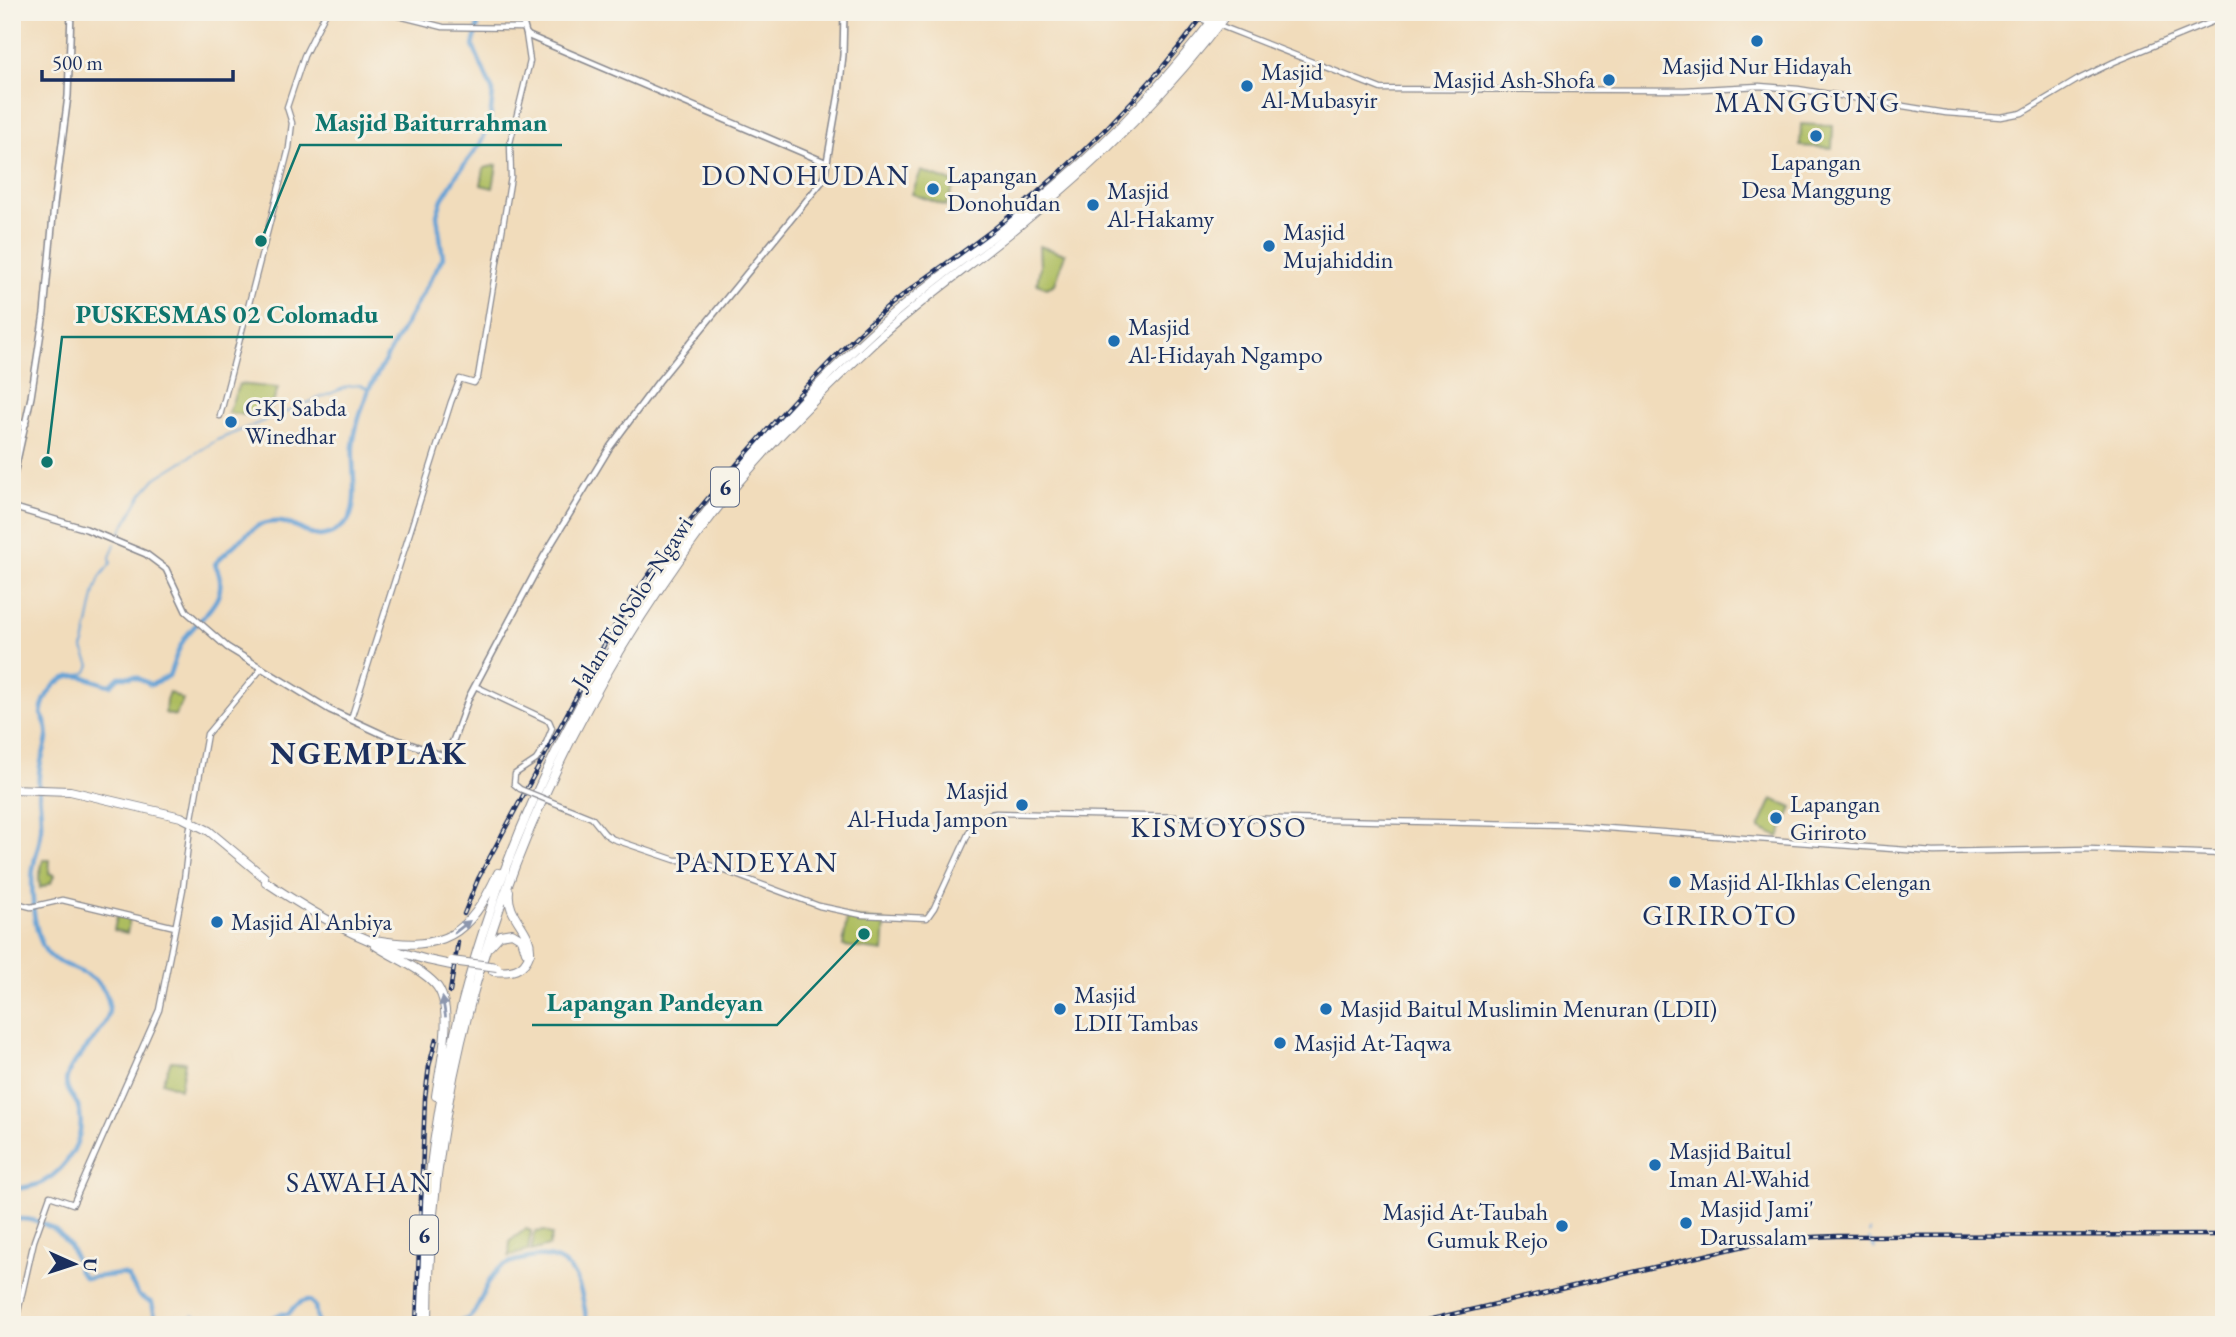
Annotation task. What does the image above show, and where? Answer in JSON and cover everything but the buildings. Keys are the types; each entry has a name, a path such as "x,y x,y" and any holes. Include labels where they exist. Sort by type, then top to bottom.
{"highway":[{"name":"Jalan Tol Solo–Ngawi","path":"424,1323 435,1196 451,1091 468,1014 500,904 536,812 574,731 616,658 695,538 738,484 796,419 868,348 1020,220 1121,126 1219,12"},
{"name":"Jalan Tol Solo–Ngawi","path":"424,1323 424,1236 433,1148 448,1063 469,978 521,825 558,745 608,656 635,612 707,509 775,430 862,343 1102,155 1141,116 1228,12"},
{"path":"14,791 54,791 181,817 209,831 265,879 342,926 375,942 429,978 444,1000 446,1016 433,1148"},
{"path":"375,942 452,963 508,972 518,970 529,956 530,940 511,911 508,895 536,812"},
{"path":"375,942 425,944 461,929 484,903 521,825"},
{"path":"468,1014 492,942 505,933 520,937 527,948 523,961 512,968 495,969"}],"main road":[{"path":"12,484 26,424 47,287 68,93 71,12"},
{"path":"520,12 525,30 558,48 827,163"},
{"path":"12,508 116,540 146,554 165,568 183,606 194,620 227,647 313,700 384,735 444,756 453,741 475,686 544,556 610,447 659,381 824,179 844,55 844,12"}],"street":[{"path":"220,416 289,148 292,120 287,107 304,56 326,12"},
{"path":"351,719 451,402 460,379 474,383 478,377 511,177 510,143 530,61 525,30 443,27 383,12"},
{"path":"1185,12 1206,21"},
{"path":"1221,26 1377,88 1684,90 1759,86 1798,89 1959,114 2007,117 2022,113 2114,62 2224,18"},
{"path":"12,420 26,424"},
{"path":"192,818 207,734 262,668"},
{"path":"475,686 549,720 552,731 544,748 536,760 515,774 514,784 520,789 592,818 605,834 613,839 675,860 688,857 818,905 862,915 927,918 933,911 971,828 988,814 1566,825 1934,852 2091,849 2224,854"},
{"path":"15,1325 38,1228 50,1196 73,1205 157,1016 176,927 190,827"},
{"path":"12,902 30,907 62,900 176,927"}],"green space":[{"name":"Lapangan Desa Manggung","path":"1801,124 1833,126 1832,148 1800,146"},
{"path":"497,165 493,188 481,185 484,168"},
{"name":"Lapangan Donohudan","path":"921,171 955,183 946,206 912,194"},
{"path":"1039,246 1065,254 1055,284 1047,288 1037,284 1040,267"},
{"path":"239,384 278,388 269,415 265,417 228,413"},
{"path":"169,692 183,700 175,716 165,713"},
{"name":"Lapangan Giriroto","path":"1772,799 1792,808 1779,837 1759,828"},
{"path":"43,860 50,860 49,873 54,875 51,883 40,888 39,877"},
{"path":"117,916 130,918 127,933 114,930"},
{"path":"847,917 885,922 883,951 843,946"},
{"path":"171,1061 185,1062 180,1089 162,1082"},
{"path":"526,1229 531,1231 528,1251 509,1256 510,1241"},
{"path":"545,1231 552,1235 549,1246 531,1251 535,1232"}],"waterway":[{"path":"12,1189 43,1182 68,1160 74,1150 78,1140 80,1117 78,1106 66,1081 71,1068 105,1024 109,1005 101,985 94,979 58,962 46,952 35,922 32,878 41,830 39,775 47,737 41,714 45,700 57,683 70,677 81,676 111,685 119,677 136,677 151,685 169,676 184,640 214,604 218,595 220,586 215,564 236,543 259,525 281,522 318,536 334,532 350,517 354,498 353,446 364,403 369,389 443,257 437,215 442,199 481,143 490,121 493,92 473,46 481,12"},
{"path":"117,538 142,494 156,478 217,440 349,386 360,385 369,389"},
{"path":"77,676 87,672 90,665 83,649 95,591 100,577 111,563 110,557 115,544"},
{"path":"12,1220 40,1222 56,1231 69,1245 78,1269 85,1278 123,1274 128,1277 139,1296 152,1303 157,1325"},
{"path":"1869,1239 1875,1249"},
{"path":"446,1325 465,1320 471,1315 489,1282 502,1267 529,1258 545,1257 567,1266 574,1275 583,1298 587,1325"},
{"path":"260,1325 280,1314 288,1314 306,1300 315,1306 318,1325"},
{"path":"187,1325 193,1316 201,1320 201,1325"},
{"path":"239,1325 246,1325"}],"railway":[{"path":"464,914 478,879 610,634 657,564 708,498 796,398 868,324 995,228 1108,127 1159,72 1206,12"},
{"path":"450,992 458,942"},
{"path":"416,1325 425,1098 436,1039"},
{"path":"1406,1325 1753,1244 1790,1238 2224,1235"}],"place":[{"name":"Masjid Nur Hidayah","path":"1757,41"},
{"name":"Masjid Ash-Shofa","path":"1609,80"},
{"name":"Masjid Al-Mubasyir","path":"1247,86"},
{"name":"Lapangan Desa Manggung","path":"1816,136"},
{"name":"Lapangan Donohudan","path":"933,189"},
{"name":"Masjid Al-Hakamy","path":"1093,205"},
{"name":"Masjid Baiturrahman","path":"261,241"},
{"name":"Masjid Mujahiddin","path":"1269,246"},
{"name":"Masjid Al-Hidayah Ngampo","path":"1114,341"},
{"name":"GKJ Sabda Winedhar","path":"231,422"},
{"name":"PUSKESMAS 02 Colomadu","path":"47,462"},
{"name":"Masjid Al-Huda Jampon","path":"1022,805"},
{"name":"Lapangan Giriroto","path":"1776,818"},
{"name":"Masjid Al-Ikhlas Celengan","path":"1675,882"},
{"name":"Masjid Al Anbiya","path":"217,922"},
{"name":"Lapangan Pandeyan","path":"864,934"},
{"name":"Masjid LDII Tambas","path":"1060,1009"},
{"name":"Masjid Baitul Muslimin Menuran (LDII)","path":"1326,1009"},
{"name":"Masjid At-Taqwa","path":"1280,1043"},
{"name":"Masjid Baitul Iman Al-Wahid","path":"1655,1165"},
{"name":"Masjid Jami' Darussalam","path":"1686,1223"},
{"name":"Masjid At-Taubah Gumuk Rejo","path":"1562,1226"}],"district":[{"name":"MANGGUNG","path":"1808,102"},
{"name":"DONOHUDAN","path":"806,175"},
{"name":"NGEMPLAK","path":"369,753"},
{"name":"KISMOYOSO","path":"1219,827"},
{"name":"PANDEYAN","path":"757,862"},
{"name":"GIRIROTO","path":"1720,915"},
{"name":"SAWAHAN","path":"360,1182"}]}
